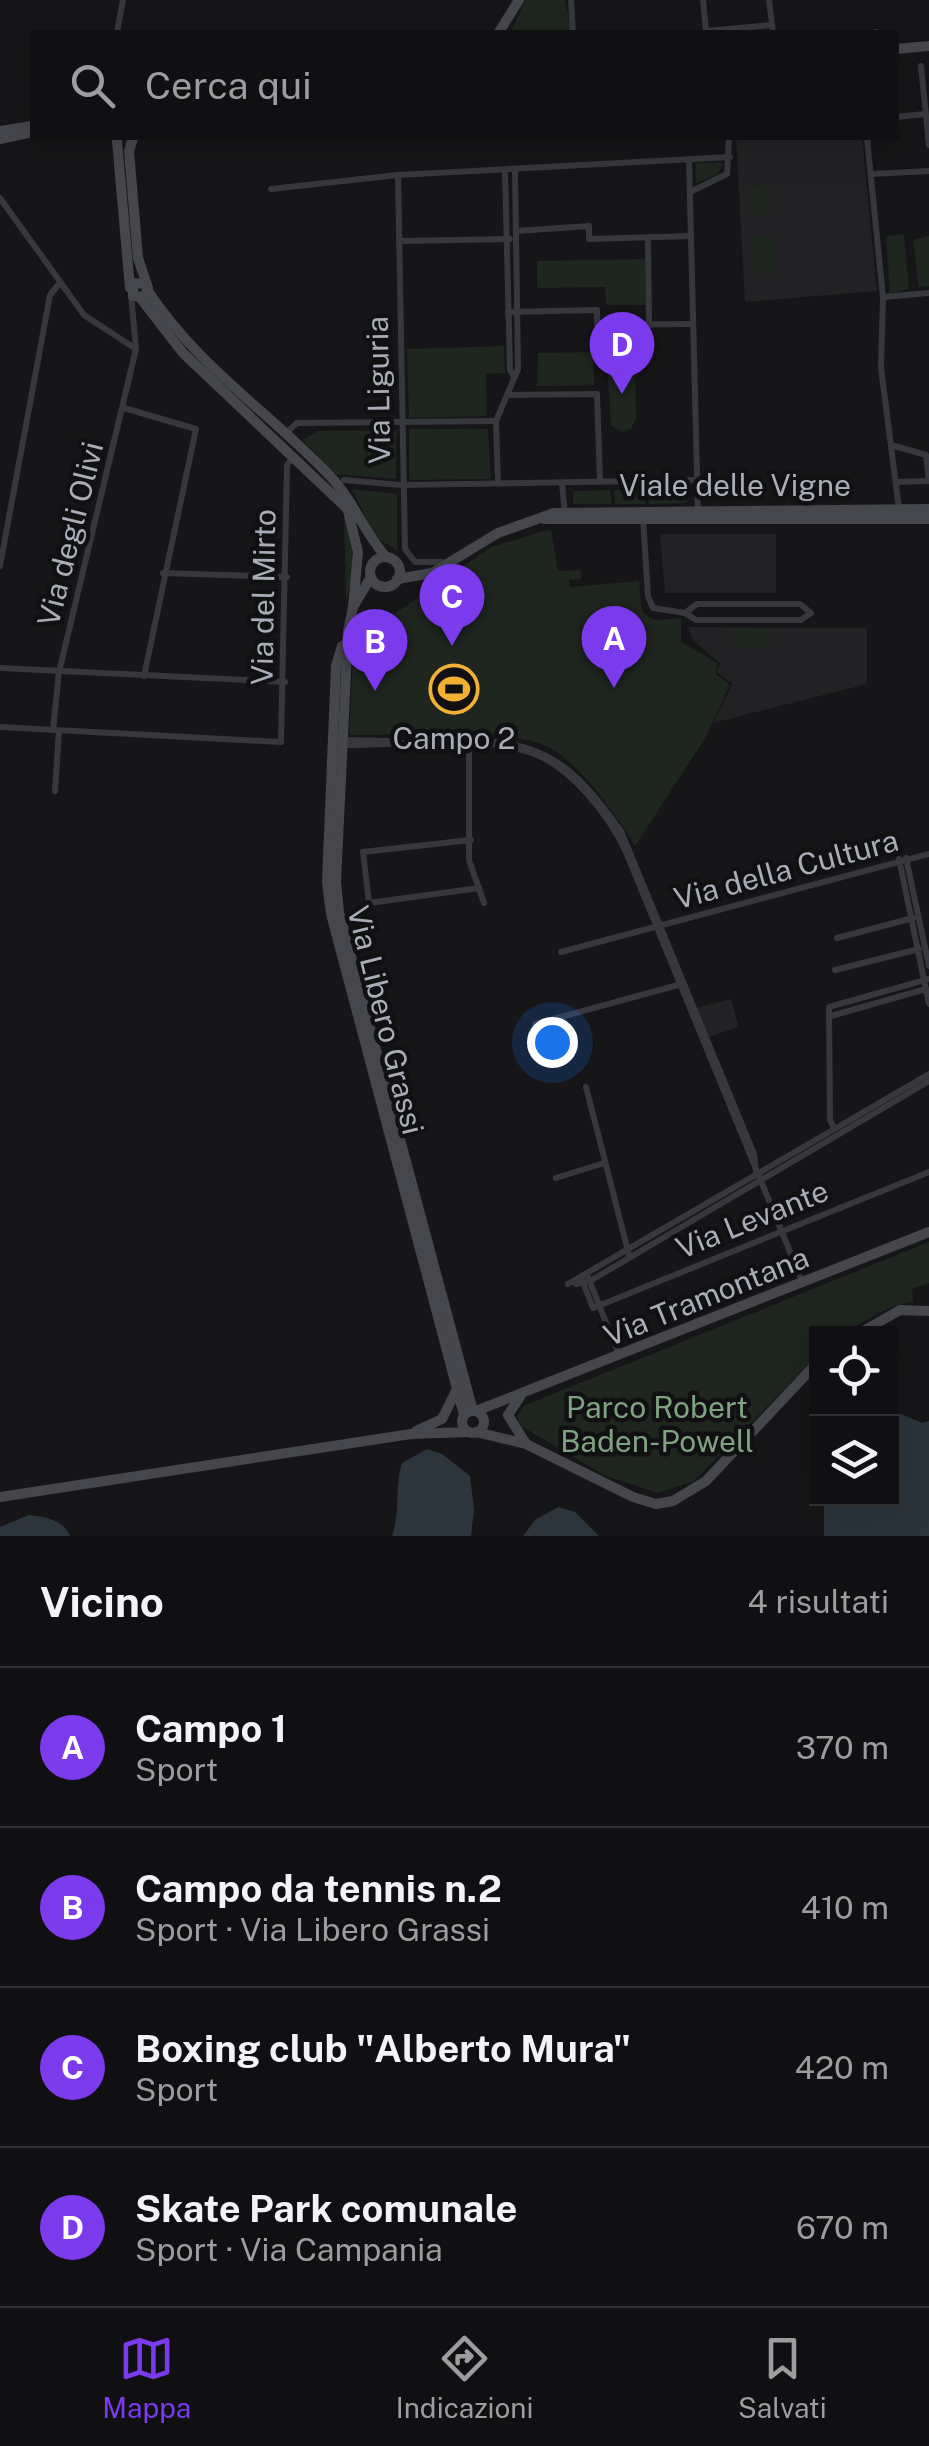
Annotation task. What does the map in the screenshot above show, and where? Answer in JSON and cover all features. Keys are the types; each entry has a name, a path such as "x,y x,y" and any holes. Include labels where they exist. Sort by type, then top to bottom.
{"main road":[{"path":"504,29 518,0"},
{"path":"899,49 929,46"},
{"path":"0,131 30,129"},
{"path":"0,139 30,130"},
{"path":"113,140 139,292 165,335 285,434 350,497 368,536 374,562 374,580 362,591 354,607"},
{"path":"132,140 139,292"},
{"path":"211,373 360,520"},
{"path":"348,510 358,552 354,607"},
{"name":"Viale delle Vigne","path":"374,580 386,586 398,574 422,576 498,534 542,519 565,516 929,510"},
{"name":"Viale delle Vigne","path":"565,516 643,520 698,514 929,519"},
{"path":"368,536 398,574"},
{"path":"374,562 386,557"},
{"name":"Via Libero Grassi","path":"354,607 336,666 339,912 473,1420"},
{"name":"Via Tramontana","path":"473,1420 500,1404 929,1232"},
{"path":"872,1326 900,1310 929,1311"},
{"path":"0,1497 411,1434 473,1420 499,1437 526,1444 633,1497 656,1504 673,1501 706,1481 809,1371"},
{"path":"411,1434 442,1420 462,1388 482,1402 500,1404"},
{"path":"521,1396 508,1416 526,1444"}],"street":[{"path":"117,30 123,0"},
{"path":"571,0 573,30"},
{"path":"703,0 706,30"},
{"path":"769,0 772,29"},
{"path":"921,66 929,146"},
{"path":"899,117 927,113"},
{"path":"690,192 722,179 730,156 728,140"},
{"path":"868,140 883,297 881,368 900,510"},
{"path":"271,189 398,175 730,156"},
{"path":"689,159 698,514"},
{"path":"498,483 496,421 518,369 518,312 505,170"},
{"path":"514,377 508,312 515,170"},
{"path":"871,174 929,171"},
{"name":"Via Liguria","path":"398,175 401,484 407,555 425,564 453,559"},
{"path":"0,198 84,316 136,349"},
{"path":"399,242 513,236 589,226 589,239 691,236"},
{"path":"648,237 649,325"},
{"path":"0,566 50,295 59,284"},
{"name":"Via degli Olivi","path":"56,791 59,672 124,408 136,349 132,310 139,292"},
{"path":"883,297 929,293"},
{"path":"508,312 597,310 597,325 693,324"},
{"path":"120,341 133,327"},
{"path":"507,395 598,394 600,482"},
{"path":"124,408 196,429 144,676"},
{"path":"285,434 297,423 496,421"},
{"path":"891,445 926,455 929,480 896,482"},
{"name":"Via del Mirto","path":"56,730 282,742 286,465 294,455"},
{"path":"344,480 401,484 697,480"},
{"path":"562,483 565,516"},
{"path":"643,520 648,596 653,608 685,613 696,620 801,620 810,613 800,604 697,604 685,613"},
{"path":"163,573 287,577"},
{"path":"0,668 285,682"},
{"path":"0,728 56,730"},
{"path":"337,742 499,745 548,760 622,831 804,1284"},
{"path":"439,744 499,745"},
{"path":"468,746 469,860 484,903"},
{"path":"471,840 362,852 370,903 480,888"},
{"name":"Via della Cultura","path":"562,952 929,854"},
{"path":"903,858 929,1004"},
{"path":"838,938 915,917"},
{"path":"921,948 929,966"},
{"path":"835,970 921,948"},
{"path":"834,1128 830,1120 830,1007 926,980"},
{"path":"535,1024 682,984"},
{"path":"831,1016 927,989"},
{"path":"757,1175 929,1078"},
{"path":"617,1350 586,1280 834,1128 929,1078"},
{"path":"586,1086 629,1254"},
{"path":"556,1178 604,1163"},
{"name":"Via Levante","path":"596,1307 929,1172"}],"shaded area":[{"path":"736,140 862,140 877,291 745,302"},
{"path":"660,534 776,534 776,593 665,593"},
{"path":"689,627 867,628 867,684 713,723 732,684 717,672 720,663 692,640"},
{"path":"731,999 739,1027 708,1037 696,1008"},
{"path":"899,1414 922,1423 929,1421 929,1536 824,1536 824,1506 899,1506"},
{"path":"427,1449 442,1454 470,1476 474,1510 471,1536 392,1536 402,1463"},
{"path":"559,1507 575,1512 599,1536 523,1536 536,1519"},
{"path":"29,1515 58,1522 70,1536 0,1536 0,1527"}],"green space":[{"path":"525,0 565,0 572,30 512,30"},
{"path":"695,163 724,164 717,175 696,183"},
{"path":"770,184 773,214 751,216 749,186"},
{"path":"904,234 909,289 890,293 886,236"},
{"path":"775,235 778,273 754,275 751,237"},
{"path":"929,236 929,286 919,287 913,240"},
{"path":"645,259 646,305 606,305 605,287 537,288 537,261"},
{"path":"504,346 505,373 486,374 487,416 409,418 407,349"},
{"path":"593,352 594,385 537,386 538,353"},
{"path":"618,366 635,373 636,419 631,429 623,432 611,426 608,376"},
{"path":"409,429 488,429 491,479 409,480"},
{"path":"396,430 396,479 335,474 303,440 317,431"},
{"path":"685,488 687,503 649,504 648,490"},
{"path":"352,489 397,494 397,550 376,538"},
{"path":"645,489 645,504 615,504 614,490"},
{"path":"610,490 612,504 573,504 573,491"},
{"path":"344,517 353,559 346,602"},
{"path":"551,529 558,571 581,570 581,579 569,580 570,587 639,581 642,612 654,620 681,618 681,642 717,663 716,674 730,685 704,740 635,846 581,774 541,744 496,735 349,735 353,659 364,635 491,547"},
{"path":"731,629 770,629 770,648 731,648"},
{"name":"Parco Robert Baden-Powell","path":"929,1242 929,1283 912,1289 913,1302 887,1309 854,1326 809,1326 809,1364 694,1481 658,1493 604,1475 521,1426 517,1416 523,1406"}],"place":[{"name":"Skate Park comunale","path":"622,394"},
{"name":"Boxing club \"Alberto Mura\"","path":"452,646"},
{"name":"Campo 1","path":"614,688"},
{"name":"Campo 2","path":"454,689"},
{"name":"Campo da tennis n.2","path":"375,691"}]}
